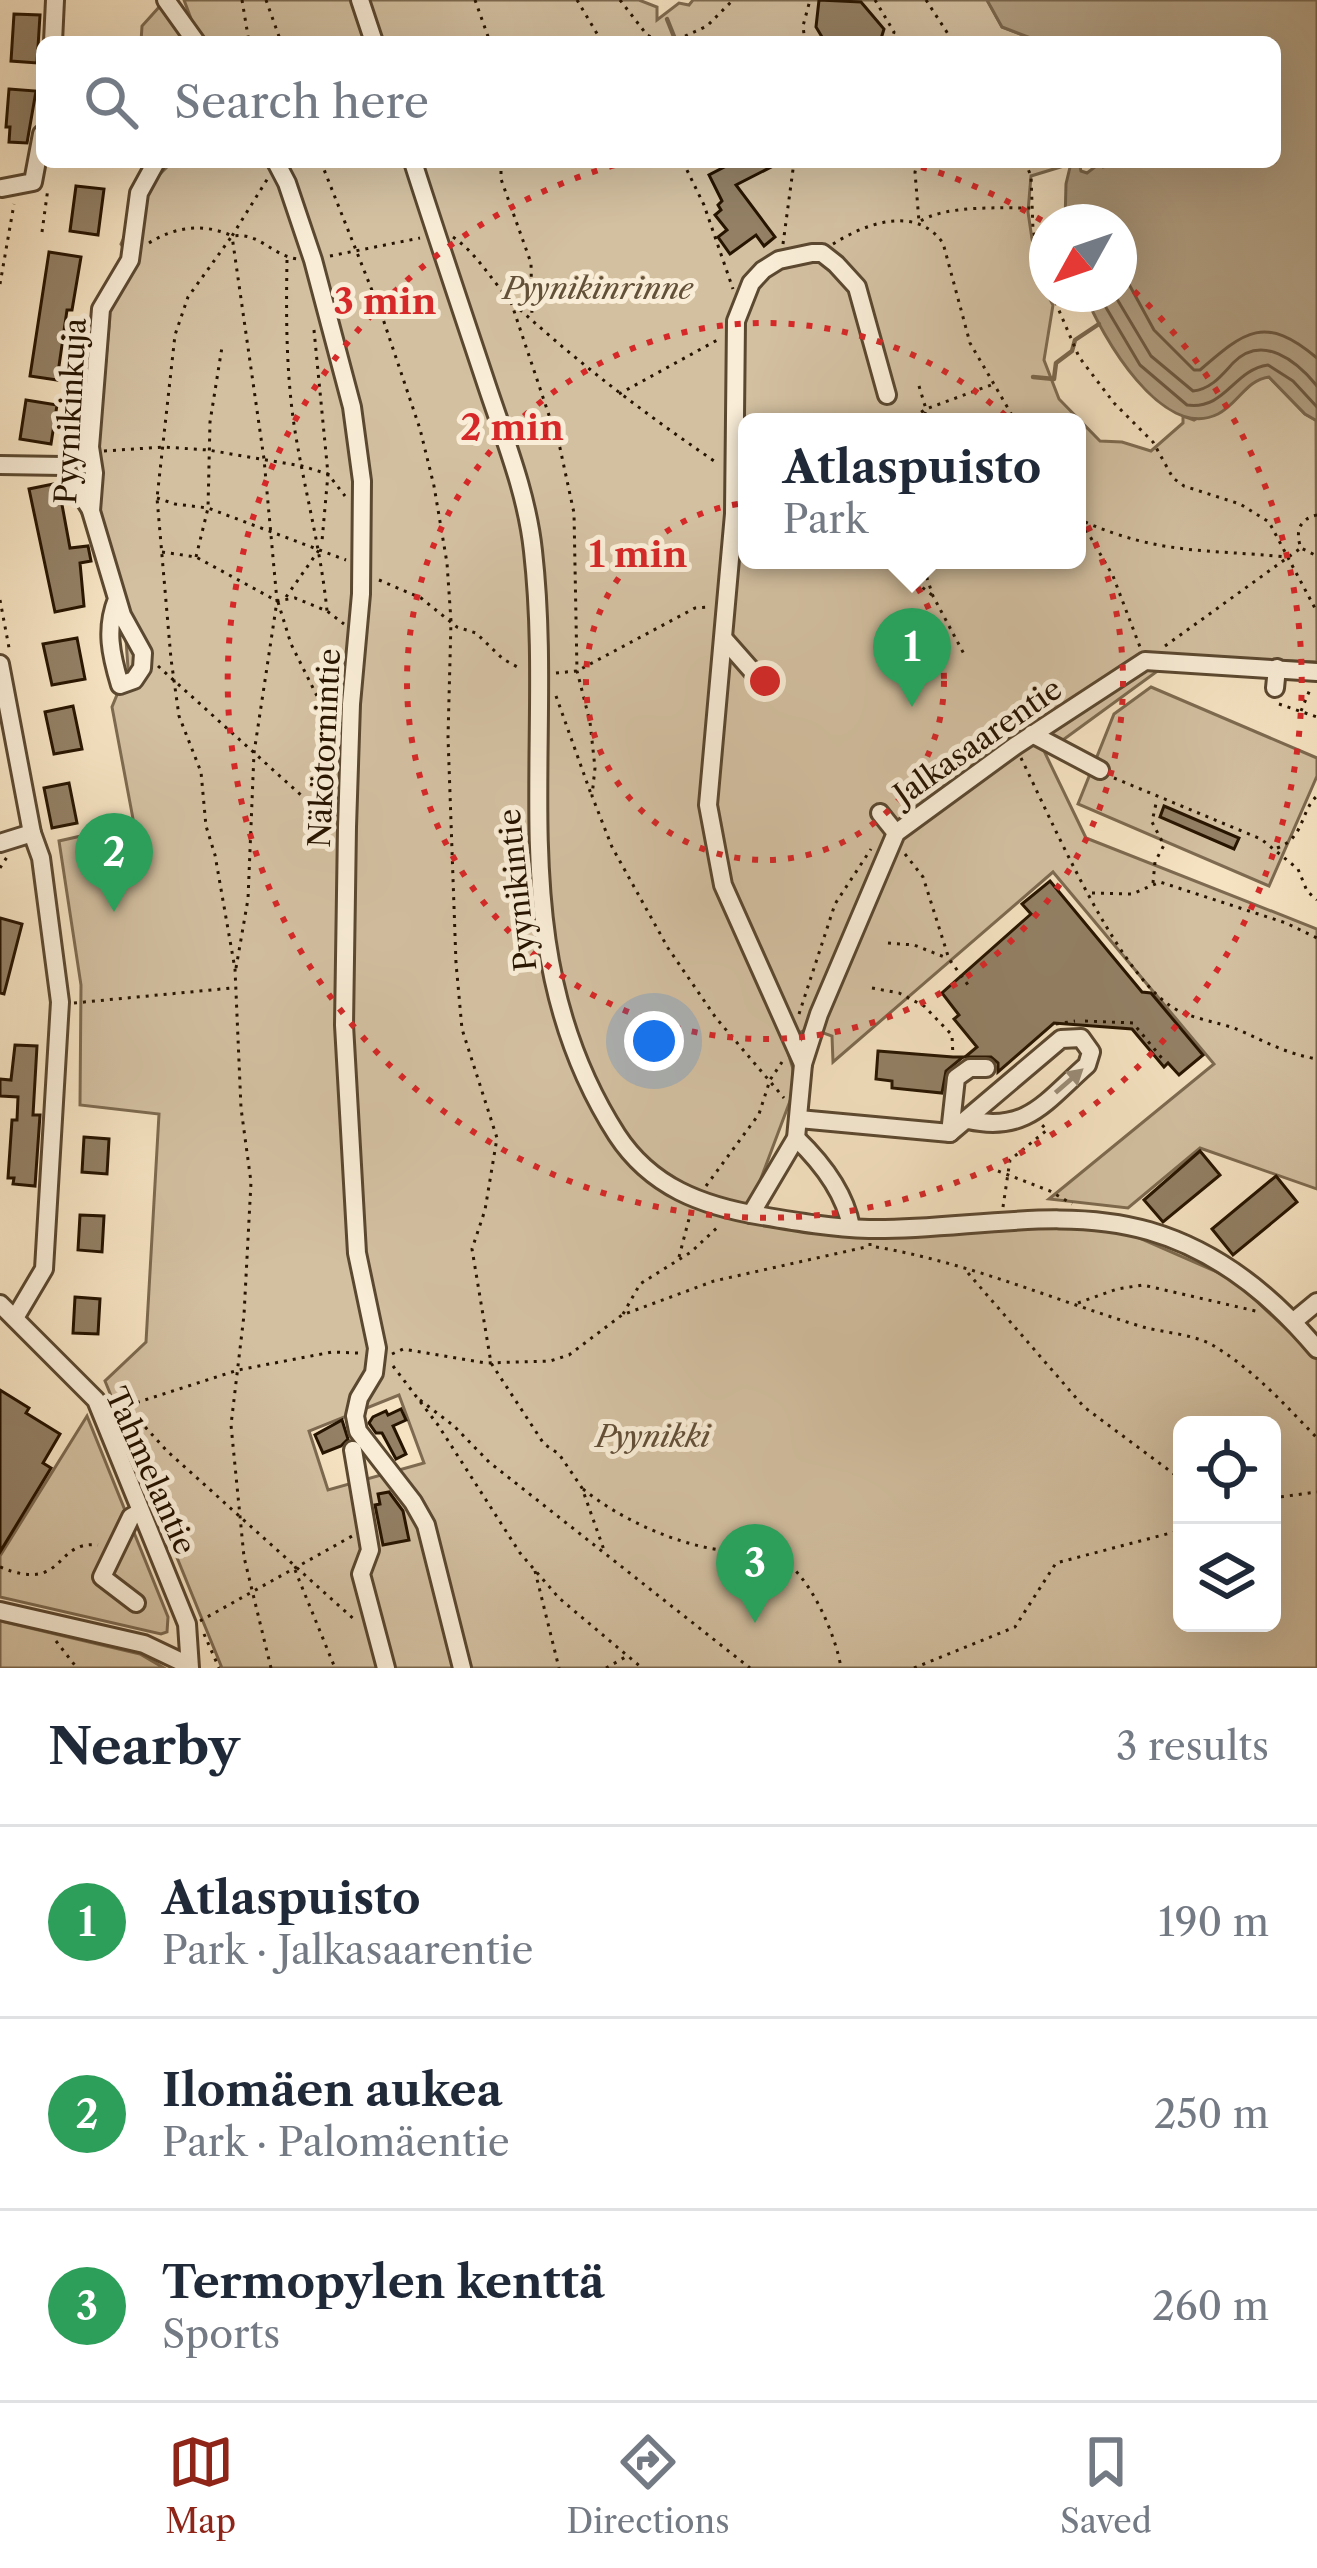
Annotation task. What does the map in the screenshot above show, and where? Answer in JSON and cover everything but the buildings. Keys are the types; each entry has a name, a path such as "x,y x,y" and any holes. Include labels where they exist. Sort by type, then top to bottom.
{"street":[{"path":"53,36 55,0"},
{"path":"166,0 192,36"},
{"path":"361,0 372,36"},
{"path":"1,192 33,182 36,166"},
{"name":"Pyynikinkuja","path":"117,598 110,616 110,652 120,686 134,680 142,668 143,653 117,598 91,511 94,472 90,447 101,309 130,260 139,193 153,168"},
{"name":"Näkötornintie","path":"279,168 302,221 352,406 363,514 350,745 344,1025 357,1253 381,1353"},
{"name":"Pyynikintie","path":"414,168 526,505 537,594 538,877 548,951 564,1018 603,1110 631,1155 658,1182 697,1200 751,1214 851,1228 870,1238 1051,1220 1136,1228 1221,1262 1294,1321 1317,1349"},
{"path":"803,1064 723,885 709,826 734,467 736,332 751,283 779,260 822,253 857,287 887,395"},
{"path":"0,465 63,466 90,447"},
{"path":"63,466 91,511"},
{"path":"724,639 761,681"},
{"path":"1144,661 1277,668 1314,679"},
{"name":"Jalkasaarentie","path":"751,1214 798,1128 803,1064 894,837 1032,734 1144,661"},
{"path":"0,664 32,833 41,858 60,1002 44,1269 15,1318"},
{"path":"1273,694 1277,668"},
{"path":"1032,734 1100,770"},
{"path":"880,813 894,837"},
{"path":"0,844 32,833"},
{"path":"798,1128 950,1132 1061,1039 1081,1038 1091,1052 1087,1065 1031,1112 1001,1126 968,1120"},
{"path":"950,1132 956,1078 970,1068 986,1068"},
{"path":"798,1128 848,1208 851,1228"},
{"path":"1294,1321 1317,1302"},
{"name":"Tahmelantie","path":"0,1304 91,1393 187,1624 188,1666"},
{"path":"381,1353 359,1398 358,1431 426,1525 461,1668"},
{"path":"352,1450 370,1550 361,1574 386,1668"},
{"path":"136,1604 102,1576 131,1517 140,1512"},
{"path":"0,1611 144,1645 188,1666"}],"path":[{"path":"242,0 248,36"},
{"path":"266,0 279,36"},
{"path":"475,0 488,36"},
{"path":"577,0 598,36"},
{"path":"620,0 650,36"},
{"path":"691,36 733,0"},
{"path":"804,36 809,0"},
{"path":"875,0 896,36"},
{"path":"926,0 951,36"},
{"path":"893,36 894,32"},
{"path":"235,969 206,826 201,772 179,716 158,498 175,335 188,297 274,168"},
{"path":"323,168 381,313 420,429 443,544 451,621 448,737 460,1007 462,1029 497,1138 485,1210 472,1249 491,1363 544,1444 559,1454 582,1488 604,1550"},
{"path":"501,168 531,263 532,320"},
{"path":"686,168 740,308"},
{"path":"783,245 793,168"},
{"path":"916,168 919,222"},
{"path":"1028,168 1031,204"},
{"path":"42,232 48,185"},
{"path":"822,253 872,224 919,222 936,213 994,206 1029,208"},
{"path":"919,222 933,229 943,243 963,323 1010,413"},
{"path":"0,284 8,226"},
{"path":"130,260 171,231 216,229 259,238 287,258 286,320 295,433 321,548 327,611"},
{"path":"445,234 479,257 510,300 618,395 718,463 734,467"},
{"path":"232,236 264,460 277,601 254,753 248,899 235,969 251,1182 231,1425 239,1514 271,1668"},
{"path":"326,257 428,237"},
{"path":"510,300 560,448 574,513 577,670 590,722 595,768 592,796"},
{"path":"1060,312 1094,380 1156,446 1173,478 1240,504 1269,522 1317,612"},
{"path":"277,601 286,597 321,548 328,474 312,316"},
{"path":"618,395 736,332"},
{"path":"196,557 208,508 208,450 222,347"},
{"path":"921,413 992,385"},
{"path":"919,386 925,413"},
{"path":"90,447 110,452 164,447 208,450 302,466 328,474 363,514"},
{"path":"158,498 208,508 321,548 362,573 421,598 555,693 621,865 668,948 716,1018 770,1080 798,1128"},
{"path":"1317,515 1299,526 1297,537 1301,548 1317,556"},
{"path":"1086,522 1168,550 1288,557"},
{"path":"1086,529 1113,576 1144,661 1301,548"},
{"path":"161,552 196,557 277,601 291,644 324,703 340,748"},
{"path":"898,569 933,596"},
{"path":"924,569 964,654"},
{"path":"286,597 327,611 357,634"},
{"path":"537,676 577,670 695,608 726,605"},
{"path":"143,653 337,829"},
{"path":"1300,713 1314,679"},
{"path":"1273,694 1300,713 1317,717"},
{"path":"1015,746 1114,940 1168,1004 1291,1054 1317,1059"},
{"path":"1100,770 1261,839 1298,869 1307,891 1317,899"},
{"path":"1273,848 1296,837 1311,799 1317,796"},
{"path":"1153,883 1155,862 1164,844 1151,822 1157,797"},
{"path":"679,1257 684,1226 697,1200 759,1114 770,1080 788,1054 835,904 871,849 894,837 923,877 949,958 968,985"},
{"path":"1089,893 1132,894 1153,883 1176,885 1317,938"},
{"path":"889,943 949,958"},
{"path":"68,1004 234,988"},
{"path":"872,988 899,993 924,1006 952,1035 953,1057"},
{"path":"1003,1209 1010,1160 1047,1130 1031,1112"},
{"path":"998,1171 1079,1208"},
{"path":"622,1315 640,1284 712,1235 731,1210"},
{"path":"126,1406 238,1370 332,1352 370,1354 403,1349 491,1363 550,1361 568,1355 622,1315 714,1281 870,1238 1143,1327 1210,1343 1264,1384 1317,1438"},
{"path":"967,1271 1084,1407 1173,1473"},
{"path":"1077,1304 1143,1285 1268,1312"},
{"path":"381,1353 534,1569 559,1598 642,1668"},
{"path":"104,1388 166,1451 350,1613 378,1647"},
{"path":"413,1395 454,1426 489,1462 749,1668"},
{"path":"582,1488 620,1515 696,1545 776,1556 801,1578 824,1614 841,1668"},
{"path":"1281,1497 1317,1492"},
{"path":"199,1622 368,1527"},
{"path":"914,1668 1015,1627 1056,1563 1173,1532"},
{"path":"0,1567 34,1577 49,1572 74,1547 116,1548"},
{"path":"295,1568 335,1668"},
{"path":"534,1569 560,1668"},
{"path":"40,1620 77,1668"},
{"path":"605,1668 628,1655"},
{"path":"732,1658 734,1668"}],"green space":[{"path":"184,0 639,0 657,7 657,20 679,3 689,5 693,0 987,0 1002,27 1025,36 202,36"},
{"path":"161,5 183,36 141,36 142,26"},
{"path":"166,168 1057,168 1031,176 1029,312 1052,312 1044,360 1059,399 1073,413 738,413 738,569 1086,569 1086,427 1100,441 1151,451 1183,423 1183,416 1194,420 1255,379 1269,377 1316,420 1317,662 1178,656 1045,753 1086,838 1317,929 1317,1189 1200,1148 1128,1208 1049,1199 1214,1064 1053,872 833,1062 832,1036 810,1028 784,1039 793,1069 793,1093 745,1221 873,1236 1028,1222 1123,1231 1233,1279 1317,1358 1317,1668 222,1668 105,1381 146,1342 159,1114 80,1105 81,985 59,841 134,824 112,707 128,668 123,597 99,515 90,449 102,402 107,304 134,264 121,244 146,188","holes":["399,1395 424,1463 328,1490 309,1431"]},
{"path":"1151,687 1317,758 1317,776 1269,886 1078,804 1114,714"},
{"path":"87,1416 168,1617 167,1632 0,1597 0,1556"},
{"path":"0,1621 140,1654 164,1668 0,1668"}],"water":[{"path":"987,0 1317,0 1317,421 1269,377 1254,383 1218,414 1197,419 1176,413 1156,399 1119,357 1094,312 1137,312 1137,204 1065,204 1070,168 1087,173 1094,168 1281,168 1281,36 1025,36 1002,27"}],"waterway":[{"path":"667,19 674,36"},
{"path":"1033,377 1054,379 1056,363 1072,351 1075,340 1099,324"}],"place":[{"name":"Atlaspuisto","path":"912,707"},
{"name":"Ilomäen aukea","path":"114,912"},
{"name":"Termopylen kenttä","path":"755,1623"}],"park label":[{"name":"Pyynikinrinne","path":"598,289"},
{"name":"Pyynikki","path":"653,1437"}]}
